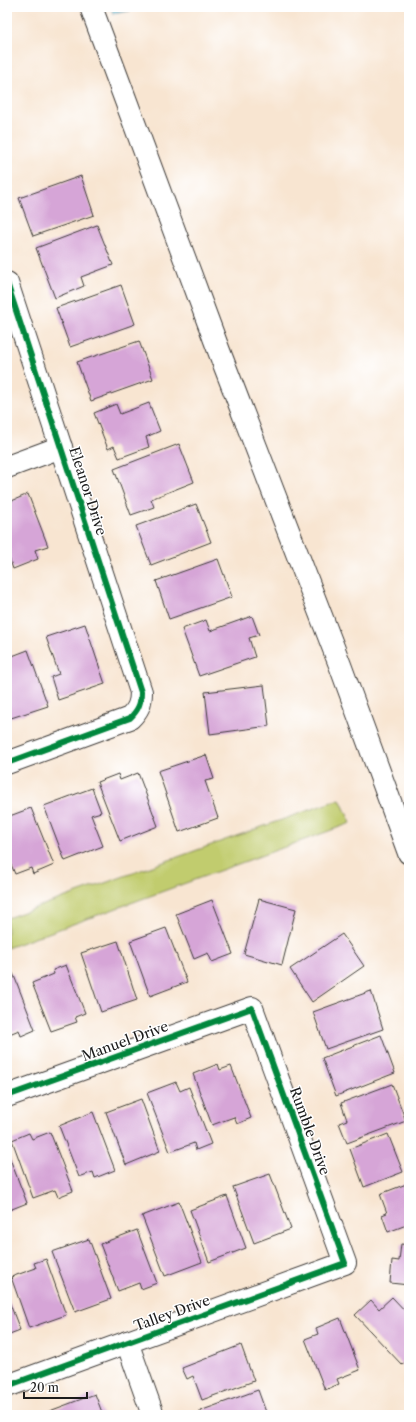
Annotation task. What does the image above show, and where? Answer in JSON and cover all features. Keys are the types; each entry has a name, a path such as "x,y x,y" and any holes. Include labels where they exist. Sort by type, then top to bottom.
{"street":[{"path":"91,7 219,351 340,665 409,853"},
{"name":"Eleanor Drive","path":"7,283 140,692 141,700 139,707 130,718 7,763"},
{"path":"7,467 61,447"},
{"name":"Manuel Drive","path":"7,1096 252,1008"},
{"name":"Rumble Drive","path":"252,1008 345,1263"},
{"name":"Talley Drive","path":"7,1386 345,1263"},
{"path":"127,1342 153,1415"}],"green space":[{"path":"340,799 351,823 7,948 7,918"}],"water":[{"path":"111,7 132,7 130,11 113,14"}],"building":[{"path":"81,176 94,215 33,236 19,198"},
{"path":"97,225 113,265 81,277 84,286 55,298 36,248"},
{"path":"121,285 135,324 70,347 56,308"},
{"path":"139,341 153,379 91,401 77,362"},
{"path":"149,403 160,431 146,437 149,447 119,458 114,446 108,449 94,413 116,404 120,414"},
{"path":"179,444 194,482 151,499 154,507 131,515 114,469"},
{"path":"28,494 48,546 35,550 38,559 13,569 7,552 7,503"},
{"path":"196,504 211,542 151,565 136,526"},
{"path":"218,559 232,597 169,619 156,581"},
{"path":"252,616 259,635 249,638 255,657 199,676 182,629 206,620 210,631"},
{"path":"85,624 105,684 58,700 51,677 59,674 46,637"},
{"path":"28,650 48,706 8,719 7,658"},
{"path":"264,685 269,726 210,734 205,692"},
{"path":"206,755 214,779 205,781 218,818 179,832 158,771"},
{"path":"138,773 158,826 120,841 97,782 118,774 120,780"},
{"path":"92,788 101,812 91,815 103,846 65,861 44,806"},
{"path":"31,808 54,865 33,874 31,868 15,874 7,855 7,817"},
{"path":"259,899 296,909 282,965 244,954"},
{"path":"212,900 233,954 212,962 208,953 194,959 176,914"},
{"path":"166,928 187,982 150,996 130,941"},
{"path":"342,934 364,966 312,1002 290,969"},
{"path":"118,941 137,1000 101,1012 81,953"},
{"path":"66,965 85,1013 75,1017 77,1022 51,1031 32,983 54,974 53,970"},
{"path":"13,973 35,1030 21,1036 19,1030 7,1035 7,976"},
{"path":"371,991 383,1029 326,1049 313,1012"},
{"path":"381,1035 395,1073 336,1096 322,1058"},
{"path":"218,1064 220,1070 231,1066 251,1118 237,1124 234,1117 212,1125 193,1074"},
{"path":"176,1082 180,1091 189,1087 211,1144 196,1150 194,1143 170,1152 147,1093"},
{"path":"392,1084 406,1121 347,1143 339,1123 347,1120 341,1103"},
{"path":"141,1099 160,1151 126,1165 106,1112"},
{"path":"93,1112 115,1170 95,1178 93,1172 79,1177 59,1126"},
{"path":"50,1132 73,1191 58,1197 55,1190 33,1198 12,1140 29,1133 32,1139"},
{"path":"388,1134 403,1172 364,1187 350,1149"},
{"path":"7,1151 27,1203 7,1211"},
{"path":"270,1174 291,1229 254,1243 233,1187"},
{"path":"409,1183 409,1224 388,1232 382,1215 387,1213 380,1194"},
{"path":"227,1196 246,1248 209,1262 190,1210"},
{"path":"179,1202 202,1262 165,1276 142,1216"},
{"path":"137,1230 157,1283 141,1289 139,1283 118,1291 100,1244"},
{"path":"89,1239 111,1299 75,1312 52,1252"},
{"path":"401,1244 409,1245 409,1285 390,1283 392,1260 399,1261"},
{"path":"46,1259 66,1315 29,1328 11,1277 36,1268 34,1263"},
{"path":"7,1296 20,1330 7,1335"},
{"path":"392,1297 409,1315 409,1359 402,1365 355,1315 371,1300 379,1309"},
{"path":"340,1318 360,1370 337,1379 339,1384 325,1390 305,1339 318,1334 316,1328"},
{"path":"241,1345 254,1381 202,1400 193,1376 187,1379 182,1368"},
{"path":"258,1390 267,1415 201,1415 200,1411"},
{"path":"95,1394 103,1415 39,1415"}],"cycle path":[{"path":"7,283 141,692 138,706 130,718 7,763"},
{"path":"7,1096 252,1008 345,1263 7,1386"}]}
